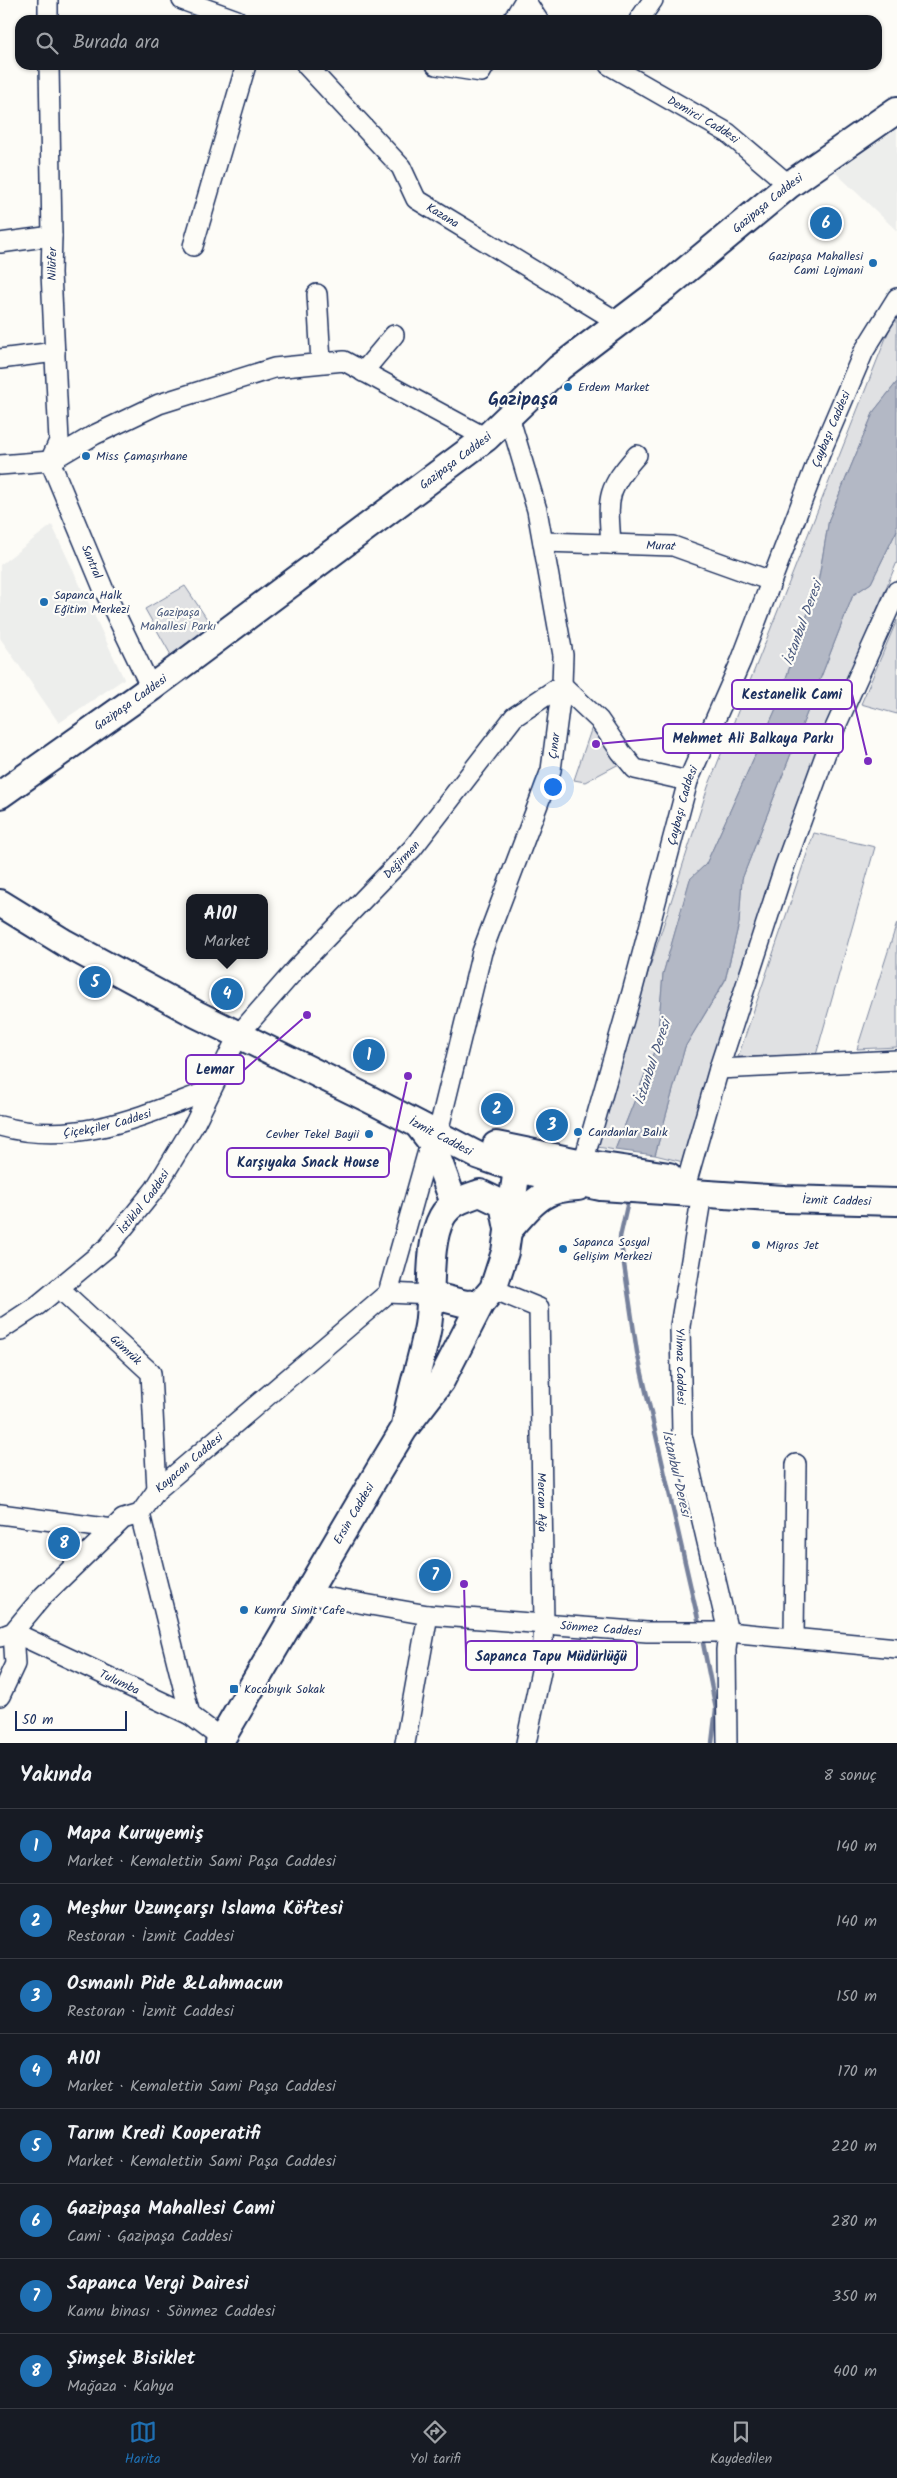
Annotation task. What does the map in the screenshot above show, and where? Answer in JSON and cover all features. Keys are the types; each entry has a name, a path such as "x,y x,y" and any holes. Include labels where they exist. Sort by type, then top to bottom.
{"street":[{"path":"48,0 48,15"},
{"path":"182,0 223,15"},
{"path":"516,15 525,0 535,15"},
{"path":"642,15 653,0"},
{"name":"Nilüfer","path":"49,70 52,236 50,273 59,441 50,461"},
{"path":"193,246 245,70"},
{"name":"Kazana","path":"311,70 401,167 416,199 618,322"},
{"path":"468,70 481,72 482,70"},
{"name":"Demirci Caddesi","path":"618,70 728,133 789,185"},
{"name":"Gazipaşa Caddesi","path":"0,796 150,688 486,438 559,368 668,285 789,185 897,110"},
{"path":"0,243 52,236"},
{"path":"317,294 321,362"},
{"name":"Çaybaşı Caddesi","path":"596,1172 632,992 688,781 741,661 820,454 864,351 897,298"},
{"path":"363,372 394,335"},
{"path":"0,359 55,352"},
{"path":"0,464 50,461 94,435 159,404 274,368 321,362 344,361 486,438"},
{"name":"Çınar","path":"429,1129 482,952 551,770 562,685 563,655 537,510 509,416"},
{"path":"611,544 609,500 618,476 637,455"},
{"name":"Santral","path":"50,461 103,588 150,688"},
{"name":"Murat","path":"543,542 673,546 771,581"},
{"name":"Yılmaz Caddesi","path":"727,1743 726,1650 682,1435 680,1185 784,868 835,728 897,590"},
{"path":"562,685 599,720 621,752 636,769 688,781"},
{"name":"Değirmen","path":"239,1034 296,969 412,849 514,717 562,685"},
{"name":"İzmit Caddesi","path":"0,902 196,1014 429,1129 497,1154 596,1172 784,1199 897,1202"},
{"name":"İstiklal Caddesi","path":"0,1330 38,1305 108,1247 155,1189 195,1123 239,1034"},
{"path":"719,1068 897,1060"},
{"name":"Çiçekçiler Caddesi","path":"0,1126 38,1133 66,1134 86,1131 126,1122 211,1090"},
{"path":"429,1129 454,1203"},
{"path":"429,1129 388,1292 431,1295 466,1304 487,1296 505,1252 508,1231 497,1154 470,1171 459,1182 454,1203"},
{"path":"508,1231 537,1198 596,1172"},
{"name":"İzmit Caddesi","path":"680,1185 897,1184"},
{"path":"404,1429 410,1394 428,1326 433,1248 442,1216 454,1203 480,1192 503,1204 508,1231"},
{"name":"Gümrük","path":"59,1288 152,1373 157,1490"},
{"name":"Kayacan Caddesi","path":"6,1635 43,1596 124,1519 140,1514 157,1490 388,1292"},
{"name":"Ersin Caddesi","path":"220,1741 404,1429 441,1381 487,1296"},
{"name":"Mercan Ağa","path":"487,1296 539,1308 544,1624 540,1671 526,1743"},
{"path":"794,1638 796,1464"},
{"path":"0,1514 113,1529"},
{"path":"140,1514 190,1715"},
{"name":"Sönmez Caddesi","path":"307,1594 428,1615 647,1632 721,1632 897,1648"},
{"path":"405,1743 428,1615"},
{"path":"0,1696 15,1664 6,1635"},
{"name":"Tulumba","path":"6,1635 190,1715 220,1741"}],"shaded area":[{"path":"897,129 897,231 835,172"},
{"name":"Sapanca Halk Eğitim Merkezi","path":"52,525 124,679 59,723 0,638 0,565"}],"green space":[{"path":"897,310 897,382 874,411 829,519 818,583 775,711 706,864 690,880 663,974 657,1044 615,1150 592,1146 708,787"},
{"path":"897,530 897,562 809,770 687,1163 655,1155 685,1047 725,981 739,923 742,879 853,595 871,583"},
{"name":"Gazipaşa Mahallesi Parkı","path":"185,586 211,625 171,655 145,609"},
{"path":"897,620 897,714 861,704"},
{"path":"593,724 619,764 585,782 574,780"},
{"path":"814,833 875,847 816,1055 738,1057"},
{"path":"897,923 897,1047 857,1049"}],"water":[{"path":"897,382 897,530 871,583 853,595 742,879 739,923 725,980 685,1047 655,1155 615,1150 657,1044 663,974 690,879 706,864 775,711 818,583 829,519 874,411"}],"waterway":[{"name":"İstanbul Deresi","path":"629,1197 620,1237 637,1352 700,1628"},
{"name":"İstanbul Deresi","path":"702,1638 716,1709 712,1743"}],"place":[{"name":"Gazipaşa Mahallesi Cami","path":"826,223"},
{"name":"Gazipaşa Mahallesi Cami Lojmani","path":"873,263"},
{"name":"Erdem Market","path":"568,387"},
{"name":"Miss Çamaşırhane","path":"86,456"},
{"name":"Sapanca Halk Eğitim Merkezi","path":"44,602"},
{"name":"Mehmet Ali Balkaya Parkı","path":"596,744"},
{"name":"Kestanelik Cami","path":"868,761"},
{"name":"Tarım Kredi Kooperatifi","path":"95,982"},
{"name":"A101","path":"227,994"},
{"name":"Lemar","path":"307,1015"},
{"name":"Mapa Kuruyemiş","path":"369,1055"},
{"name":"Karşıyaka Snack House","path":"408,1076"},
{"name":"Meşhur Uzunçarşı Islama Köftesi","path":"497,1109"},
{"name":"Osmanlı Pide &Lahmacun","path":"552,1125"},
{"name":"Candanlar Balık","path":"578,1132"},
{"name":"Cevher Tekel Bayii","path":"369,1134"},
{"name":"Migros Jet","path":"756,1245"},
{"name":"Sapanca Sosyal Gelişim Merkezi","path":"563,1249"},
{"name":"Şimşek Bisiklet","path":"64,1543"},
{"name":"Sapanca Vergi Dairesi","path":"435,1575"},
{"name":"Sapanca Tapu Müdürlüğü","path":"464,1584"},
{"name":"Kumru Simit Cafe","path":"244,1610"},
{"name":"Kocabıyık Sokak","path":"234,1689"}],"district":[{"name":"Gazipaşa","path":"523,399"}]}
